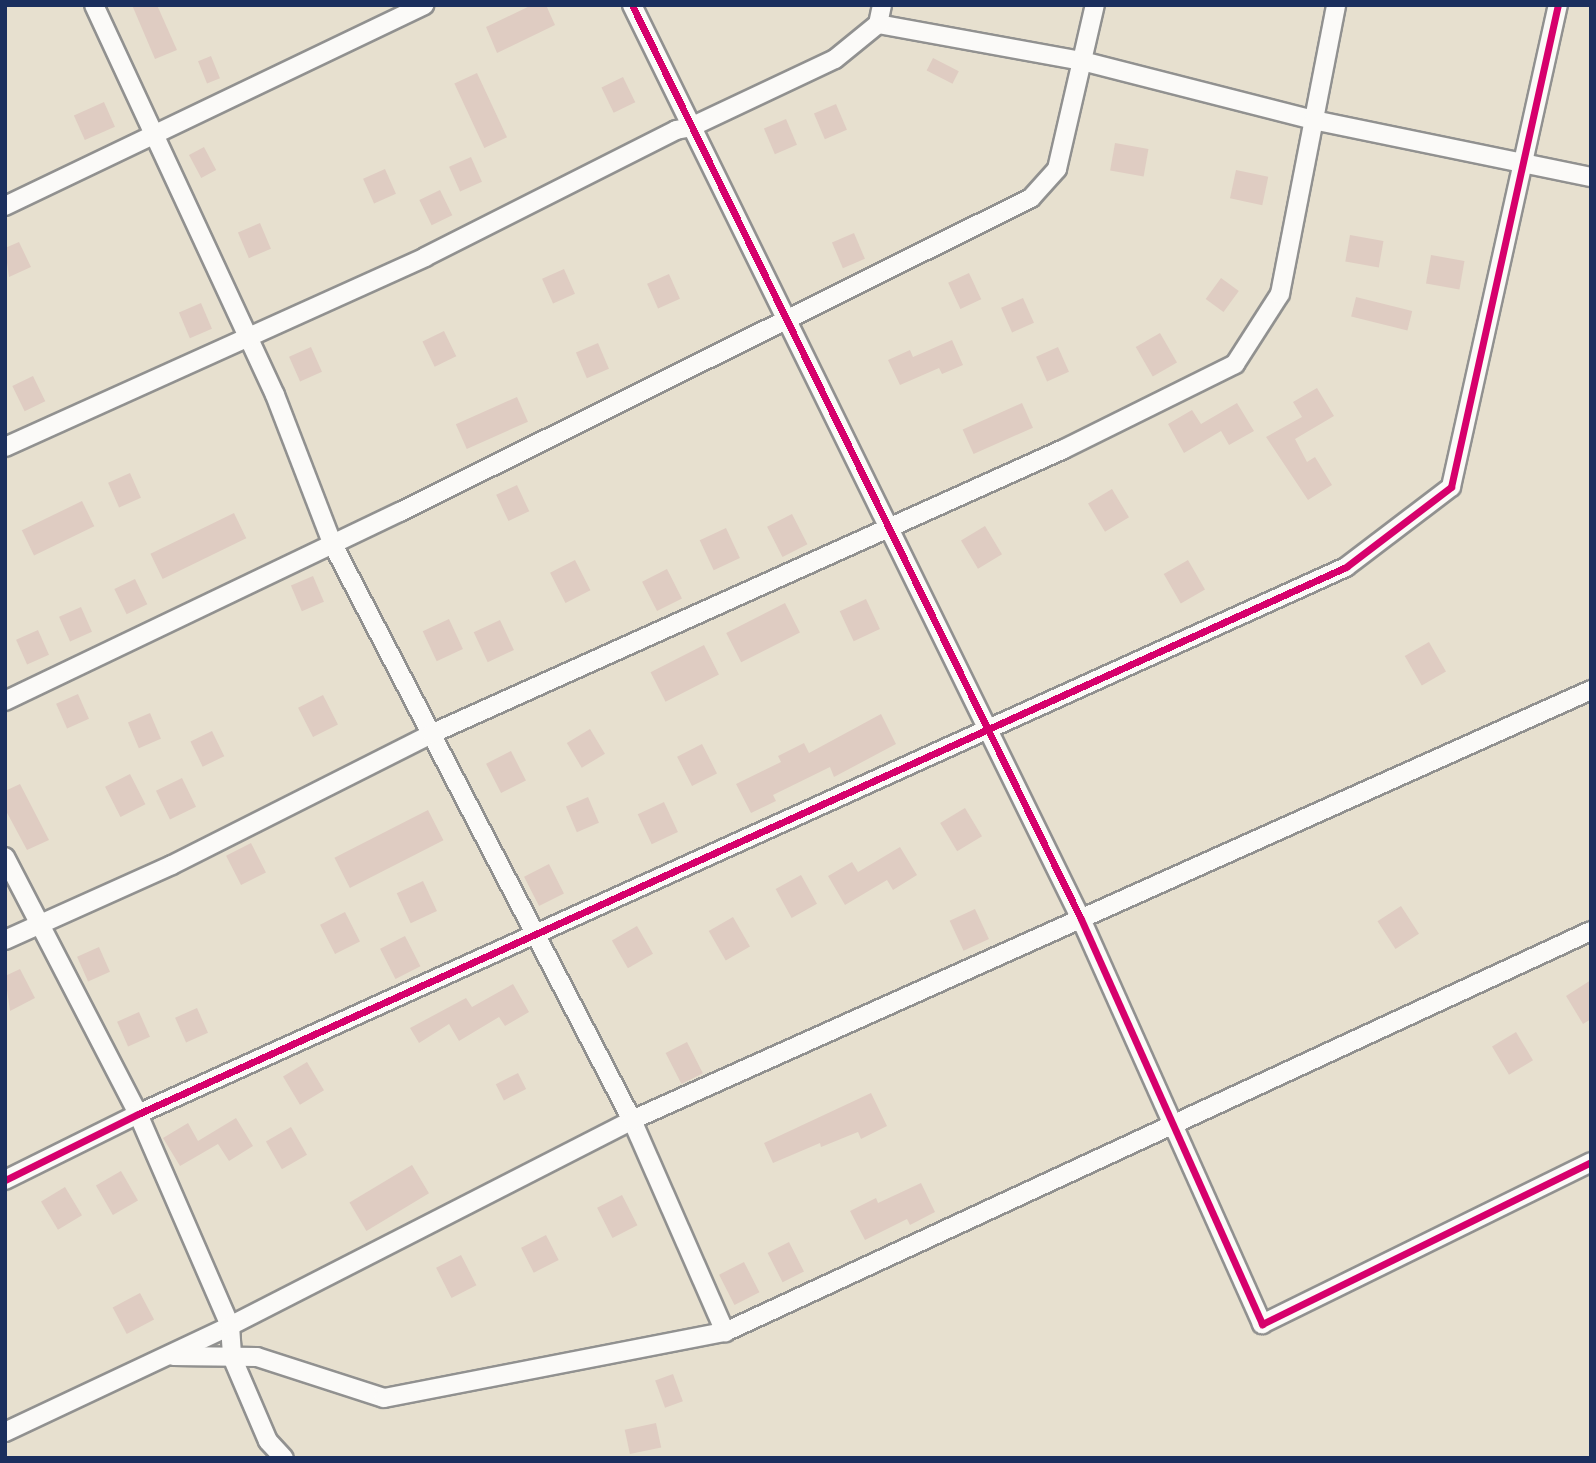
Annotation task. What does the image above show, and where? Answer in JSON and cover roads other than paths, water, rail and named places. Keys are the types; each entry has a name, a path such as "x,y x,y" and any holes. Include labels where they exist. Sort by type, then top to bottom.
{"street":[{"path":"94,5 244,336 275,394 332,543 632,1120 725,1332"},
{"path":"5,205 424,5"},
{"path":"632,5 1081,919 1262,1324 1591,1162"},
{"path":"5,447 244,336 425,257 676,130 691,127 835,59 878,24 882,5"},
{"path":"5,701 789,320 1031,198 1057,169 1094,5"},
{"path":"5,940 172,864 431,734 1065,449 1235,364 1280,294 1336,5"},
{"path":"5,1180 138,1114 1346,567 1451,486 1525,164 1558,5"},
{"path":"878,24 1082,61 1313,120 1591,177"},
{"path":"5,1432 230,1326 632,1120 1591,690"},
{"path":"5,857 138,1114 230,1326 232,1357 268,1441 284,1458"},
{"path":"166,1356 257,1357 384,1398 725,1332 1591,931"}]}
